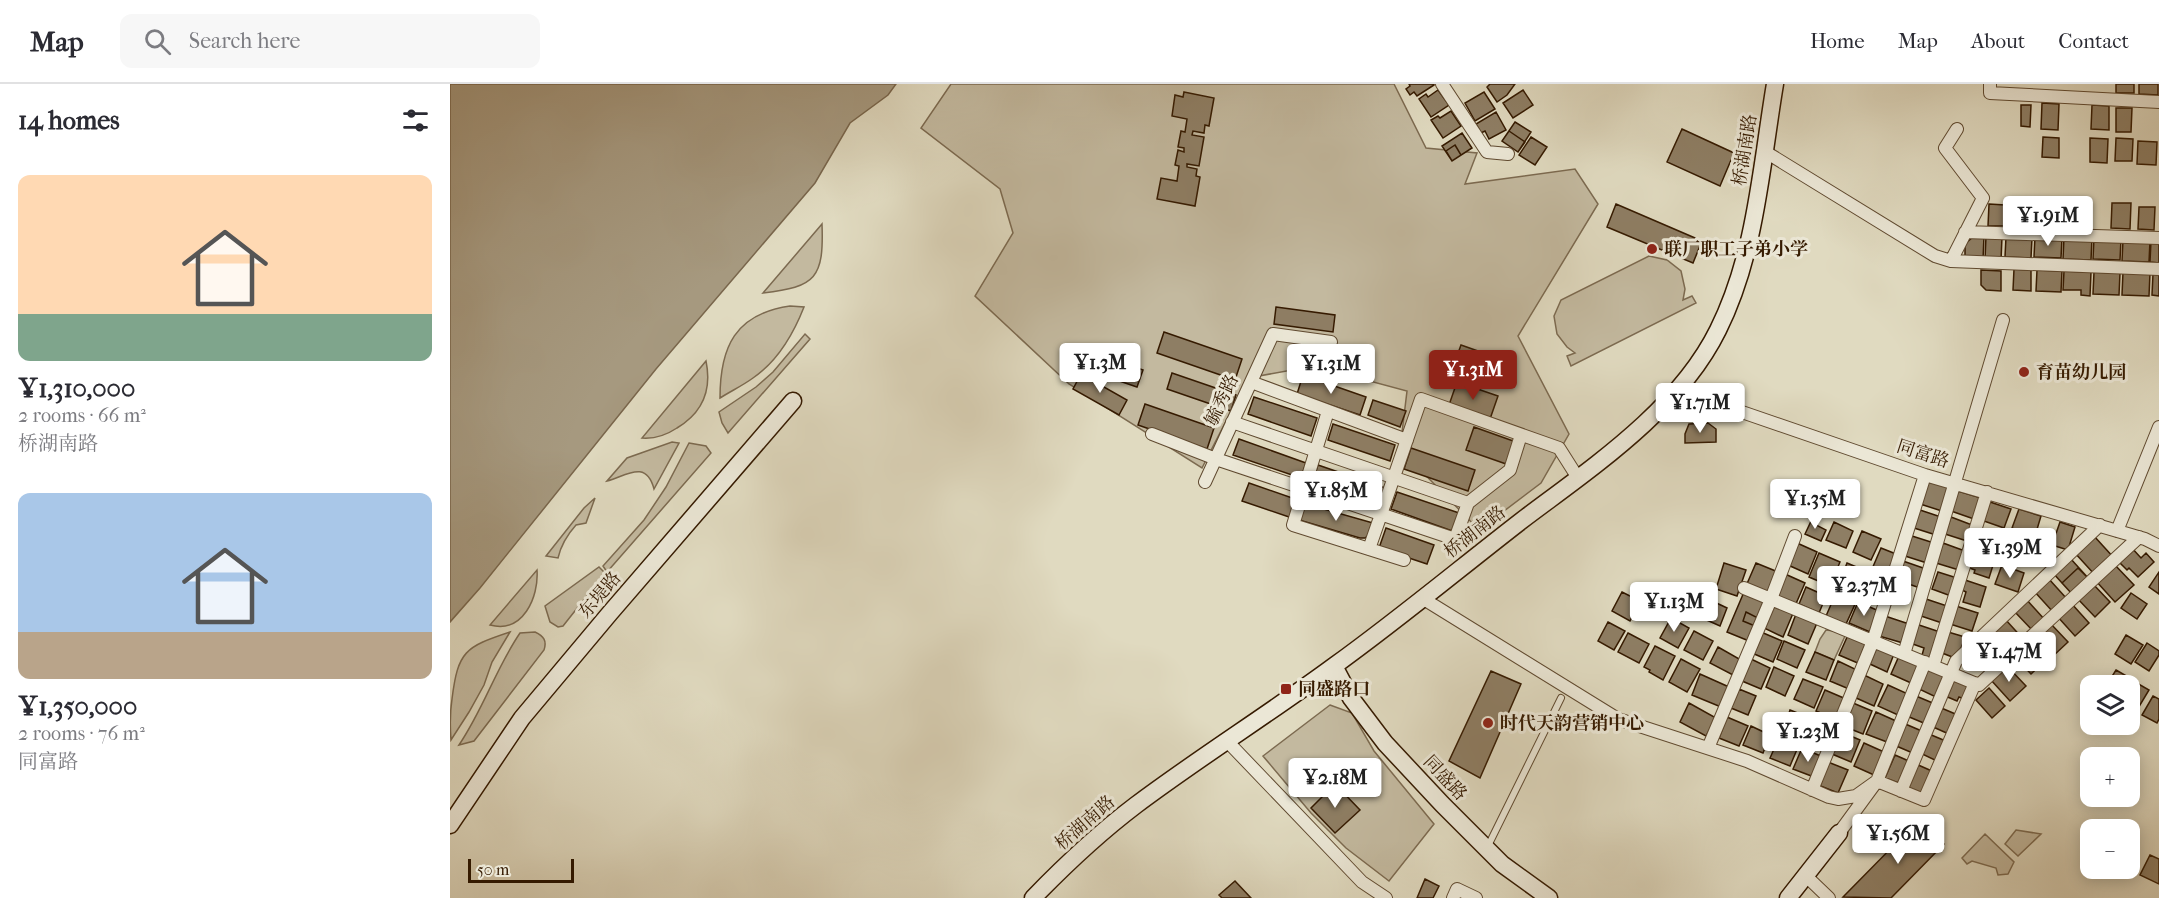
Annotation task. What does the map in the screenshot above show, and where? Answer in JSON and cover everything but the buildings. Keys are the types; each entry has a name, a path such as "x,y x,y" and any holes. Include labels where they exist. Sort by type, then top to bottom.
{"main road":[{"name":"桥湖南路","path":"1033,898 1066,864 1127,812 1334,666 1578,478 1638,428 1678,390 1717,333 1731,301 1750,239 1775,84"},
{"name":"东堤路","path":"450,825 522,718 793,401"},
{"name":"同盛路","path":"1334,666 1351,698 1385,743 1502,864 1549,898"},
{"path":"1788,898 1839,833"}],"street":[{"path":"1442,84 1487,152 1508,154"},
{"path":"1990,84 1990,93 2159,102"},
{"path":"1951,261 1983,198 1945,148 1957,129"},
{"path":"1764,151 1935,256 1951,261 2159,269"},
{"path":"1965,232 2159,238"},
{"path":"1904,654 2003,320"},
{"name":"毓秀路","path":"1205,482 1273,334 1331,342"},
{"path":"1251,382 1407,440"},
{"name":"同富路","path":"1678,390 1925,475 2100,525 2159,546"},
{"path":"1370,549 1421,399 1559,448 1578,478"},
{"path":"1328,411 1293,525 1404,560"},
{"path":"1232,422 1468,502"},
{"path":"2117,531 2159,427"},
{"path":"1152,434 1216,459 1455,539 1468,502 1510,470 1521,435"},
{"path":"1812,790 1873,641 1925,475"},
{"path":"1839,833 1877,781 1929,664 1987,492"},
{"path":"1901,791 1956,661 2100,525"},
{"path":"1708,748 1795,536"},
{"path":"1744,588 1979,685 2139,537"},
{"path":"1422,598 1601,710 1639,726 1747,761 1838,799 1856,796 1877,781"},
{"path":"1877,781 1924,800 1975,683"},
{"path":"1227,741 1362,882 1386,898"},
{"path":"1805,875 1829,898"},
{"path":"1455,894 1476,898"}],"lane":[{"path":"1487,849 1561,698"}],"shaded area":[{"path":"450,84 896,84 888,95 850,123 815,183 656,369 450,622"},
{"path":"951,84 1394,84 1426,148 1477,153 1465,184 1575,169 1598,204 1518,336 1569,434 1541,483 1479,530 1400,449 1407,391 1314,366 1248,378 1202,468 1069,384 975,296 1013,233 1000,189 921,128"},
{"path":"822,224 821,257 813,276 805,283 795,287 763,293"},
{"path":"1649,256 1667,260 1681,271 1685,289 1683,300 1692,296 1696,303 1571,366 1567,356 1575,353 1557,334 1554,316 1561,300"},
{"path":"790,306 804,307 790,337 777,355 753,378 720,398 723,363 734,336 756,317 771,310"},
{"path":"805,334 810,339 728,433 719,412 756,387 773,372"},
{"path":"706,361 708,382 699,408 686,422 668,433 642,438"},
{"path":"672,442 679,443 654,489 646,474 641,472 628,473 607,481 627,458"},
{"path":"689,443 706,446 711,453 607,572 603,566 644,520 666,487"},
{"path":"595,498 586,523 576,525 567,536 558,558 546,556 584,508"},
{"path":"599,567 605,573 563,626 558,627 550,622 545,606"},
{"path":"537,570 535,591 527,611 512,624 490,625"},
{"path":"1826,630 1842,632 1845,636 1834,660 1815,652"},
{"path":"510,632 492,662 484,685 451,740 451,704 457,670 461,661 473,647"},
{"path":"535,632 544,639 544,650 474,741 459,745 520,633"},
{"path":"1330,705 1352,713 1374,751 1434,824 1389,881 1346,848 1311,813 1263,756"},
{"path":"2016,830 2041,834 2018,856 2005,844"},
{"path":"1985,834 2014,862 2008,874 1998,875 1996,868 1972,861 1967,864 1962,858"}],"place":[{"name":"联厂职工子弟小学","path":"1652,249"},
{"name":"育苗幼儿园","path":"2024,372"},
{"name":"同盛路口","path":"1286,689"},
{"name":"时代天韵营销中心","path":"1488,723"}]}
